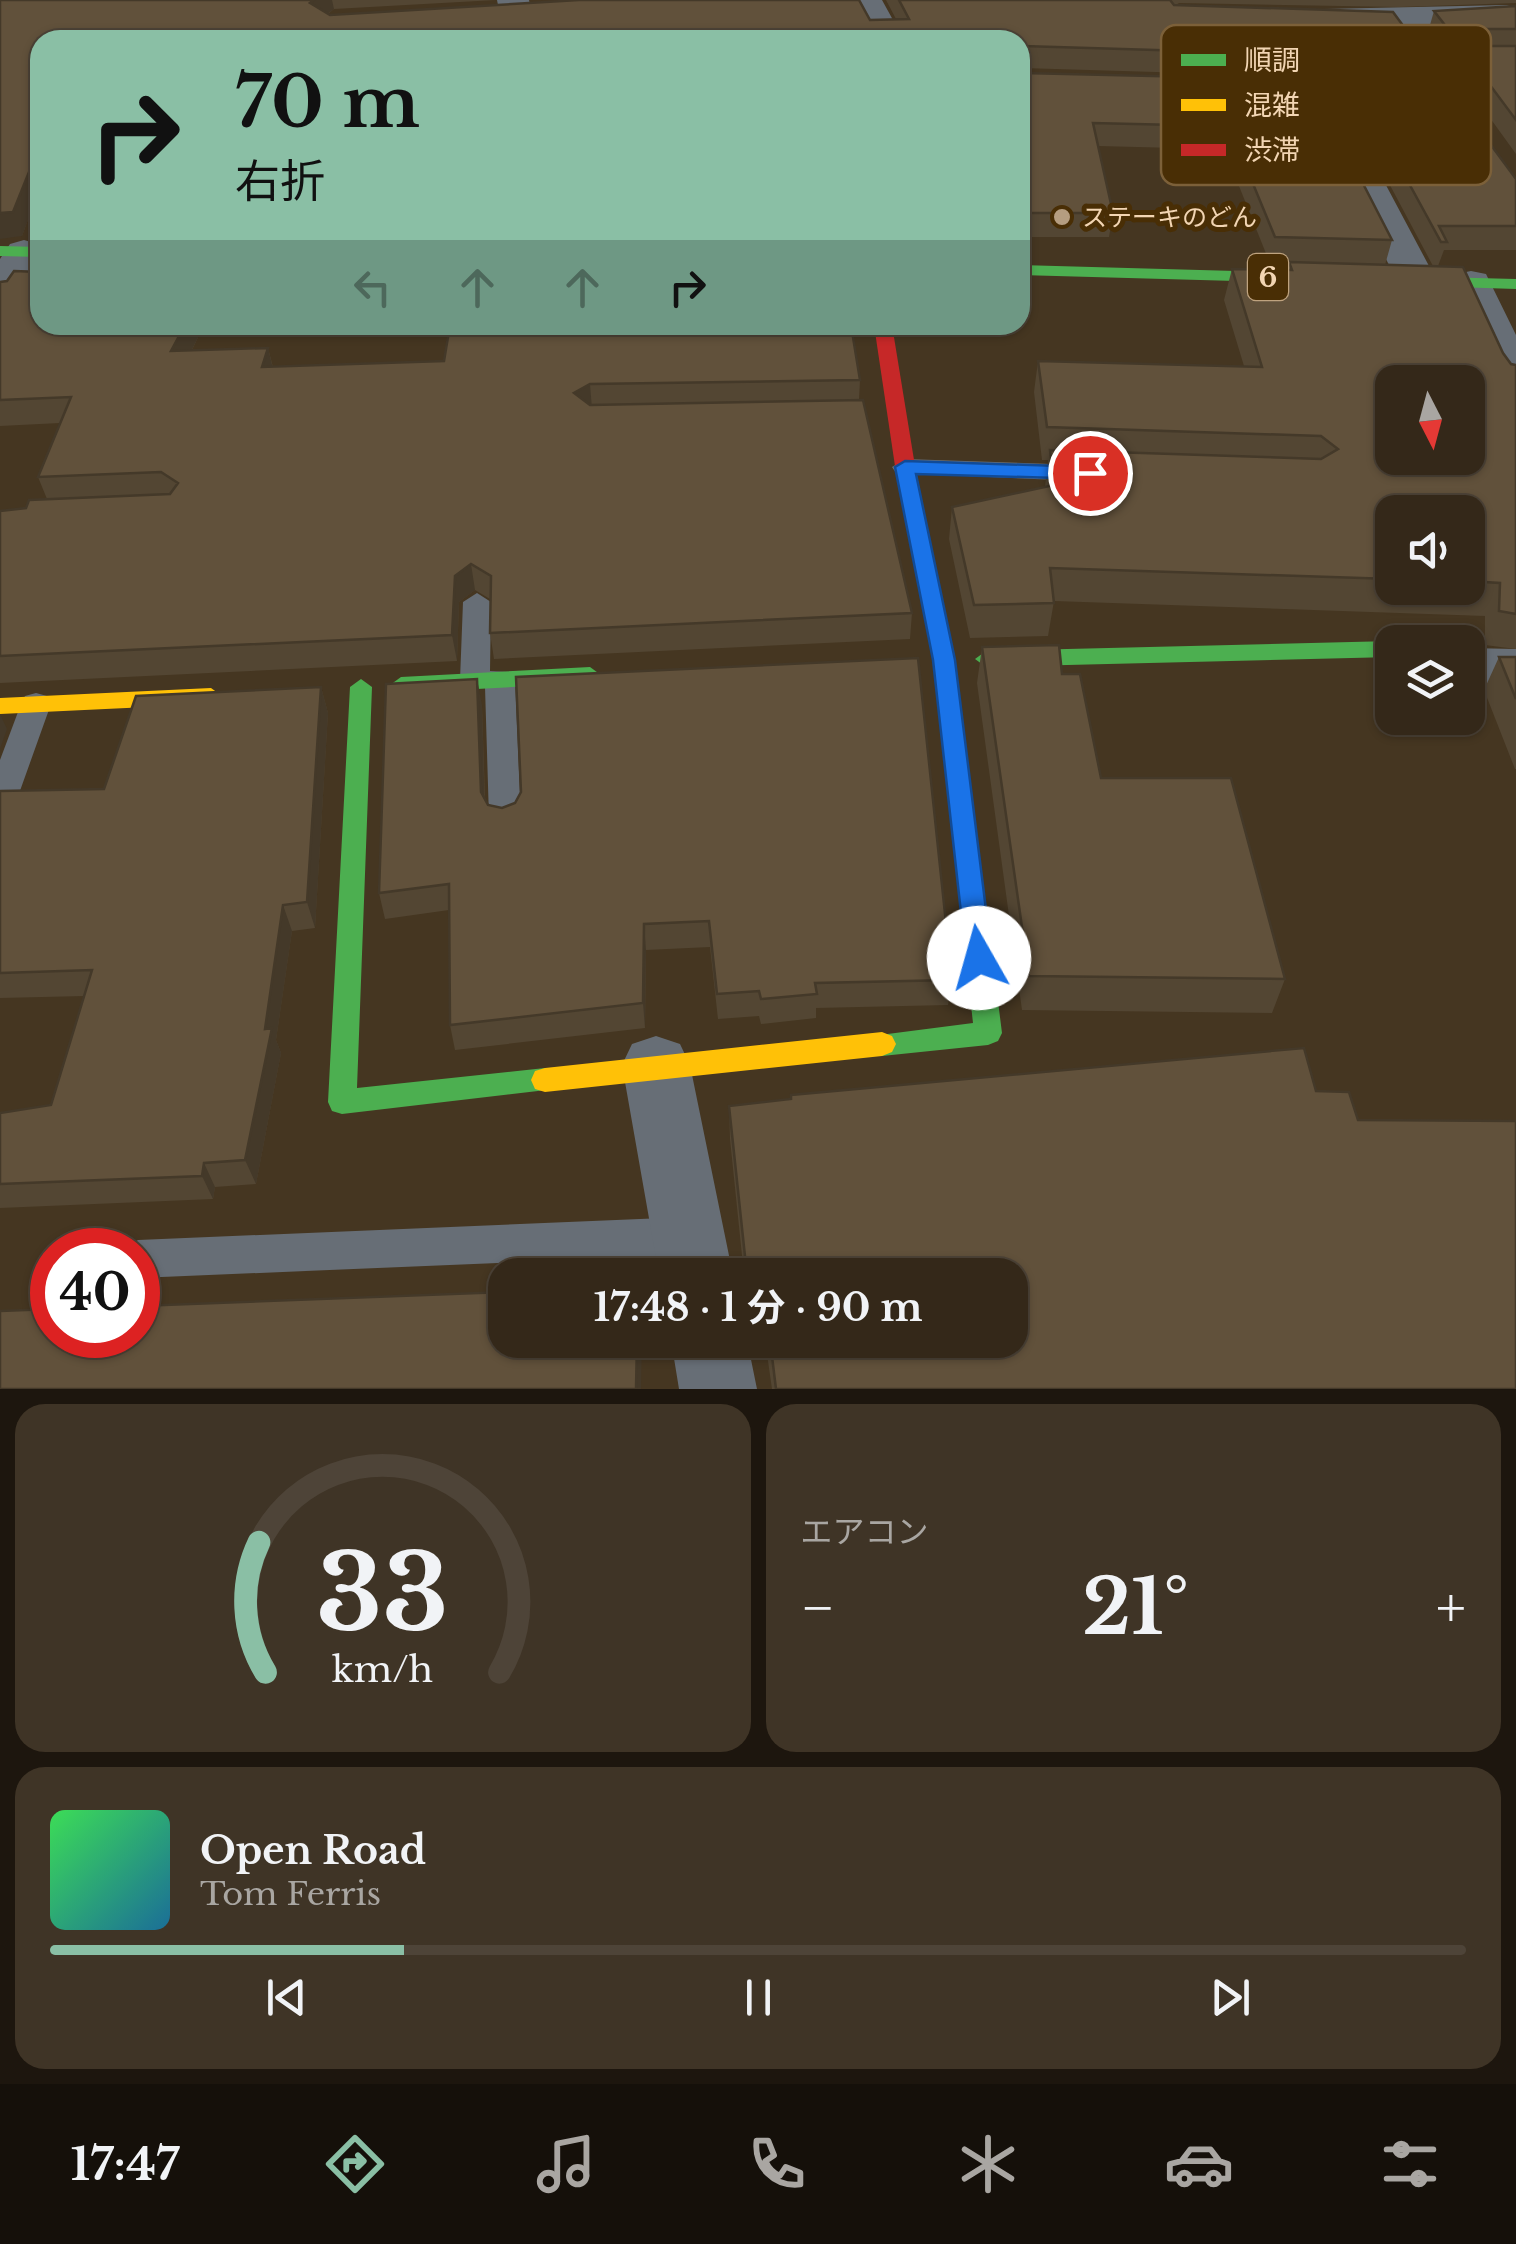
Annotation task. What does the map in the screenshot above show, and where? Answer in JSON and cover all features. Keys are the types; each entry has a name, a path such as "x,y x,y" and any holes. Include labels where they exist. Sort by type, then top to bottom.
{"street":[{"path":"866,0 882,30"},
{"path":"478,12 524,16"},
{"path":"1300,19 1399,20 1516,14"},
{"path":"1399,20 1403,25"},
{"path":"1367,185 1417,281"},
{"path":"0,294 21,252"},
{"name":"6","path":"1030,270 1322,278"},
{"path":"1379,280 1516,284"},
{"path":"1471,283 1516,383"},
{"path":"616,674 352,688 342,1102 988,1033 944,660 905,467 885,416 883,335"},
{"path":"917,661 1375,649"},
{"path":"1485,667 1516,668"},
{"path":"0,706 227,695"},
{"path":"656,1066 692,1255"},
{"path":"712,1358 718,1389"}],"lane":[{"path":"905,467 1118,474"},
{"path":"478,602 505,818"},
{"path":"0,802 36,704"},
{"path":"160,1259 692,1255"}],"building":[{"path":"0,0 314,0 310,3 330,15 579,0 859,0 870,20 909,19 899,0 1170,0 1174,5 1393,12 1403,25 1161,25 1161,50 1030,46 1030,30 30,30 30,170 13,212 0,213"},
{"path":"1516,6 1516,29 1445,25 1434,11"},
{"path":"1491,46 1516,46 1516,120 1491,86"},
{"path":"1030,73 1161,76 1161,125 1093,123 1113,213 1030,213"},
{"path":"1491,145 1516,179 1516,226 1439,226 1447,242 1441,242 1410,185 1491,185"},
{"path":"1254,185 1364,185 1392,240 1275,237"},
{"path":"1289,262 1463,267 1503,353 1516,365 1516,614 1499,611 1500,583 1485,582 1485,495 1375,495 1375,578 1050,568 1054,603 974,605 952,507 1054,485 1050,450 1321,459 1338,449 1321,436 1047,427 1038,361 1262,367 1232,269 1292,270"},
{"path":"14,271 30,272 30,335 180,335 171,351 268,348 262,367 444,361 448,335 853,335 860,380 590,384 574,393 590,405 863,400 912,613 490,633 491,576 471,564 455,576 452,635 0,656 0,511 26,508 29,500 170,494 178,483 161,472 38,477 71,397 0,400 0,282 7,281"},
{"path":"1059,645 1062,674 1080,674 1101,778 1231,778 1285,979 1029,976 982,647"},
{"path":"1499,657 1516,657 1516,699"},
{"path":"918,658 952,980 815,983 817,994 761,999 759,991 717,994 709,921 644,924 643,1003 450,1025 449,884 379,893 386,684 477,679 481,792 488,805 502,808 515,803 521,792 516,677"},
{"path":"321,687 307,902 283,905 265,1029 272,1028 245,1160 204,1163 202,1176 0,1184 0,1113 51,1105 92,970 0,973 0,791 104,789 136,696"},
{"path":"1304,1048 1316,1091 1349,1092 1358,1120 1516,1121 1516,1389 776,1389 772,1358 1028,1358 1028,1258 745,1258 729,1106 791,1099 791,1095"},
{"path":"488,1293 488,1358 637,1358 636,1389 0,1389 0,1311 30,1310 30,1358 160,1358 160,1305"}],"traffic: fast":[{"path":"0,251 30,252"},
{"path":"1030,270 1307,278"},
{"path":"1398,281 1516,284"},
{"path":"882,1044 988,1033 944,660 905,466"},
{"path":"986,659 1375,649"},
{"path":"401,685 590,675"},
{"path":"361,687 342,1102 545,1080"}],"traffic: slow":[{"path":"0,706 211,696"},
{"path":"545,1080 882,1044"}],"traffic: jam":[{"path":"885,335 905,466"}],"place":[{"name":"ステーキのどん","path":"1062,217"}],"route":[{"path":"979,958 944,660 905,467 1090,473"}]}
